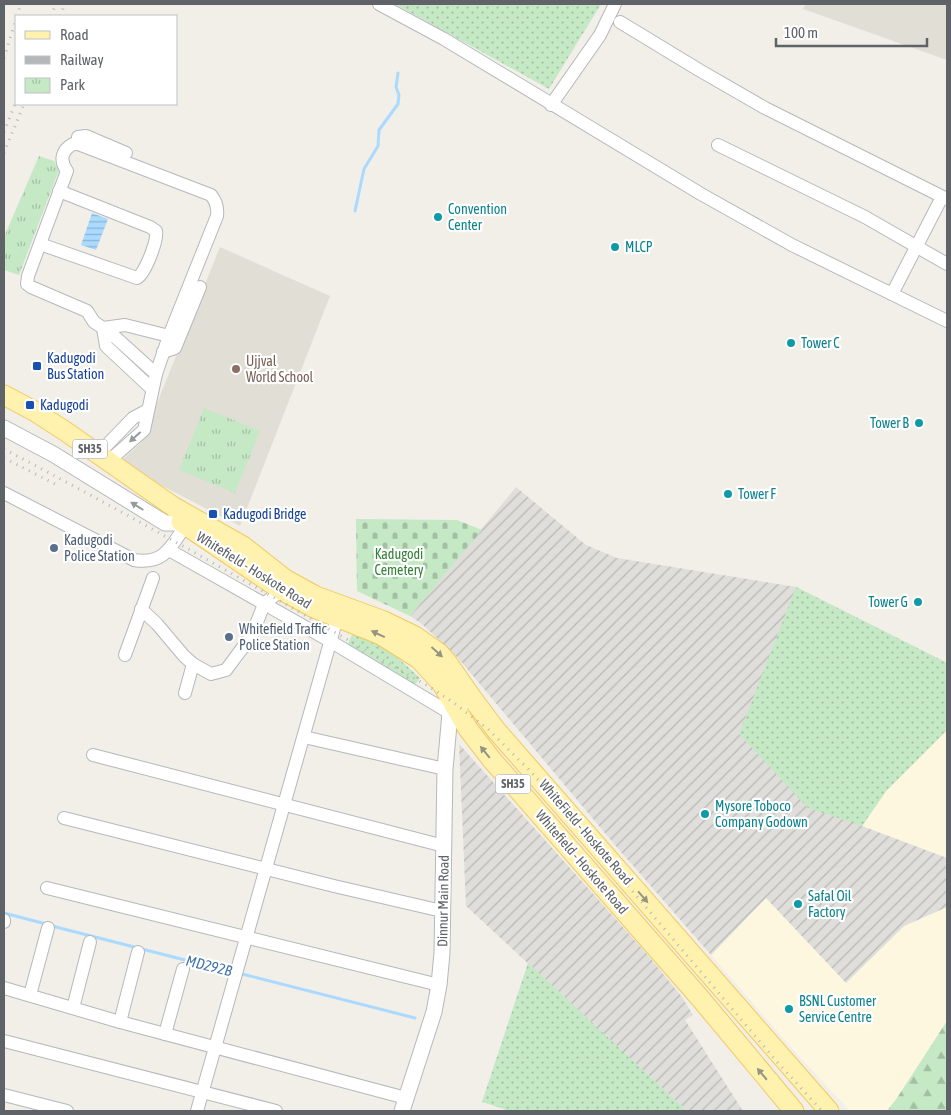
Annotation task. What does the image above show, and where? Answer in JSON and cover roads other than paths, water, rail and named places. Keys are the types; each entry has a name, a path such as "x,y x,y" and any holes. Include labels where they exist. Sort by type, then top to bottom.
{"main road":[{"name":"SH35","path":"4,396 34,411 65,431 180,517"},
{"name":"SH35","path":"4,404 39,424 180,517"},
{"name":"Whitefield - Hoskote Road","path":"180,517 281,590 314,608 338,612 381,635 419,659 442,684 452,710 492,760 650,940 794,1111"},
{"name":"WhiteField - Hoskote Road","path":"180,517 242,546 285,579 316,596 338,612 399,627 428,645 447,662 472,698 508,743 829,1111"},
{"path":"650,940 670,927"}],"street":[{"path":"379,4 444,39 701,194 792,245 947,321"},
{"path":"551,105 600,35 616,4"},
{"path":"620,22 765,108 945,198 916,247 892,294"},
{"path":"78,144 78,137 86,136 126,153"},
{"path":"106,455 133,418 148,410 163,352 217,216 217,207 214,198 210,194 78,144 69,146 63,153 62,162 67,171 28,276 27,284 31,288 87,311 94,322 109,332 156,374"},
{"path":"718,145 865,217 947,264"},
{"path":"40,244 137,278 141,276 145,269 156,241 156,231 150,227 59,191"},
{"path":"163,352 175,348 200,287"},
{"path":"109,332 125,325 169,336"},
{"path":"109,332 106,346 152,389"},
{"path":"4,389 31,402 106,455 180,500 180,517 169,550 158,559 151,561 134,560 4,493"},
{"path":"4,428 53,454 165,523 180,517"},
{"path":"169,550 452,710 472,698"},
{"path":"124,655 153,578"},
{"path":"141,609 157,624 184,656 193,664 211,674 226,670 252,635 264,604 281,590"},
{"path":"197,1111 338,612"},
{"path":"184,693 193,664"},
{"name":"Dinnur Main Road","path":"404,1105 434,1012 439,985 445,769 452,710"},
{"path":"304,736 445,769"},
{"path":"93,755 444,846"},
{"path":"64,818 442,911"},
{"path":"47,888 439,985"},
{"path":"30,995 48,928"},
{"path":"74,1008 90,942"},
{"path":"120,1022 138,952"},
{"path":"165,1034 183,969"},
{"path":"4,988 120,1022 215,1047 404,1105"},
{"path":"4,1041 276,1111"},
{"path":"4,1095 67,1111"}],"water":[{"path":"92,213 108,219 96,250 81,245"}],"waterway":[{"path":"355,211 364,169 378,146 379,130 398,104 399,95 396,87 398,73"},
{"name":"MD292B","path":"4,913 46,924"},
{"name":"MD292B","path":"52,926 232,972"},
{"name":"MD292B","path":"238,973 415,1018"}],"railway":[{"path":"17,15 21,4"},
{"path":"51,15 56,4"},
{"path":"60,15 65,4"},
{"path":"4,58 15,22"},
{"path":"4,132 15,104"},
{"path":"4,153 24,105"},
{"path":"4,449 166,537 433,689 488,729 534,775 778,1063 822,1111"},
{"path":"4,458 57,485"}],"place":[{"name":"Convention Center","path":"438,217"},
{"name":"MLCP","path":"615,247"},
{"name":"Tower C","path":"791,343"},
{"name":"Kadugodi Bus Station","path":"37,366"},
{"name":"Ujjval World School","path":"236,369"},
{"name":"Kadugodi","path":"30,405"},
{"name":"Tower B","path":"919,423"},
{"name":"Tower F","path":"728,494"},
{"name":"Kadugodi Bridge","path":"213,514"},
{"name":"Kadugodi Police Station","path":"54,548"},
{"name":"Tower G","path":"918,602"},
{"name":"Whitefield Traffic Police Station","path":"229,637"},
{"name":"Mysore Toboco Company Godown","path":"705,814"},
{"name":"Safal Oil Factory","path":"798,904"},
{"name":"BSNL Customer Service Centre","path":"789,1009"}],"park label":[{"name":"Kadugodi Cemetery","path":"399,562"}]}
